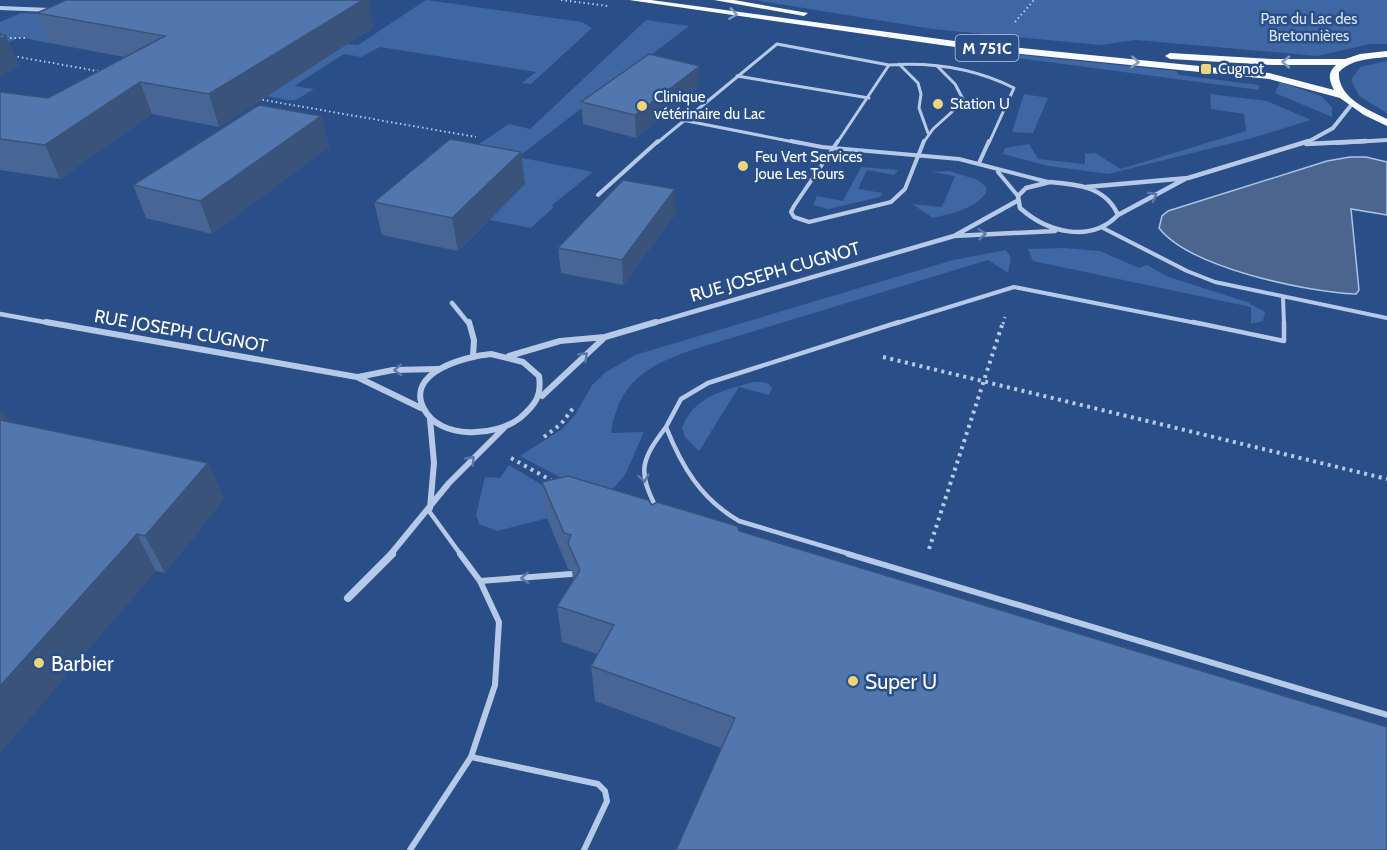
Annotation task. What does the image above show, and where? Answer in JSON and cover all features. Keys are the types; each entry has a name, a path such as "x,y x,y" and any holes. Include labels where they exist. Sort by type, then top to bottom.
{"main road":[{"name":"M 751C","path":"633,0 962,45 1269,76 1340,95 1387,123"},
{"name":"M 751C","path":"718,0 918,31 1071,49 1273,62 1344,62 1361,57 1387,54"},
{"path":"1340,95 1332,82 1332,76 1344,62"}],"street":[{"path":"0,8 53,10"},
{"path":"1103,228 1113,223 1118,215 1188,178 1303,144 1334,128 1352,104"},
{"path":"1303,144 1387,140"},
{"path":"1050,182 1086,187 1188,178"},
{"name":"RUE JOSEPH CUGNOT","path":"954,236 1018,199 1026,188 1050,182"},
{"path":"1086,187 1110,200 1118,215"},
{"path":"1018,199 1020,208 1032,219 1065,231"},
{"name":"RUE JOSEPH CUGNOT","path":"508,356 560,341 605,337 954,236 1092,231 1103,228"},
{"path":"452,303 460,309 470,323 475,341 473,356"},
{"name":"RUE JOSEPH CUGNOT","path":"0,314 357,377 421,408"},
{"name":"RUE JOSEPH CUGNOT","path":"541,396 605,337"},
{"path":"348,598 429,511 439,495 464,468 504,427 534,409 541,396 542,383 537,371 525,362 508,356 491,354 473,356 439,369 423,387 421,408 430,419 445,428 465,432 504,427"},
{"name":"RUE JOSEPH CUGNOT","path":"357,377 393,370 439,369"},
{"path":"429,511 434,486 434,440 430,419"}],"lane":[{"path":"598,195 682,120 777,44 889,65 969,69 995,78 1014,88 979,163"},
{"path":"899,64 918,83 921,94 919,108 928,133"},
{"path":"889,65 869,98 794,206 791,212 794,217 809,222 898,199 920,156 928,133 955,114 964,102 955,84 937,66"},
{"path":"737,76 869,98"},
{"path":"682,120 834,148 979,163 1050,182"},
{"path":"994,168 1008,181 1018,199"},
{"path":"1103,228 1187,272 1215,282 1387,318"},
{"path":"661,519 646,488 642,469 643,458 666,427 673,407 687,393 708,383 1014,287 1284,341 1283,297"},
{"path":"666,427 692,483 714,506 739,521 1387,715"},
{"path":"410,850 471,757 495,685 499,622 480,581 429,511"},
{"path":"480,581 571,574"},
{"path":"471,757 598,784 605,791 608,801 584,850"}],"path":[{"path":"1014,24 1034,0"},
{"path":"12,56 105,72"},
{"path":"256,99 476,137"},
{"path":"920,576 1014,287"},
{"path":"830,344 1387,480"},
{"path":"464,468 496,469 510,458 555,483"}],"green space":[{"path":"426,0 582,22 592,28 531,84 522,83 536,72 380,47 361,57 344,54 294,86 314,89 296,100 107,67 172,32 358,45"},
{"name":"Parc du Lac des Bretonnières","path":"755,0 1387,0 1387,44 1370,44 1317,56 1136,40 1100,45 932,29"},
{"path":"21,13 102,17 48,43 20,37 0,47 0,22"},
{"path":"646,20 689,26 518,157 593,172 551,206 554,207 531,228 490,220 524,185 455,160 509,124 530,129"},
{"path":"982,51 1176,71 1179,75 1259,85 1259,90 981,53"},
{"path":"1387,61 1387,113 1359,96 1351,80 1360,67"},
{"path":"1280,82 1321,96 1332,107 1332,117 1275,93"},
{"path":"1024,94 1048,98 1033,133 1012,132"},
{"path":"1210,94 1267,101 1311,120 1252,138 1108,174 1049,166 1003,154 1005,148 1029,144 1038,159 1085,164 1085,154 1095,153 1121,169 1246,131 1244,114 1211,109"},
{"path":"861,167 898,170 894,175 867,170 858,189 883,193 880,197 828,209 813,205 817,196 843,201"},
{"path":"949,171 978,180 986,187 986,193 969,207 933,218 912,204 942,207 955,176 931,172"},
{"path":"1064,248 1100,251 1139,268 1147,265 1169,277 1247,302 1265,312 1263,321 1251,324 1251,307 1033,261 1028,249"},
{"path":"1006,250 1011,258 1008,273 988,260 692,350 648,370 628,389 615,415 611,433 644,432 625,475 603,500 520,456 562,429 575,415 592,385 606,372 635,355 953,260"},
{"path":"754,382 765,382 769,385 772,389 769,395 739,387 699,451 685,437 682,428 687,417 702,401 721,392"},
{"path":"509,465 572,503 572,512 497,531 479,524 476,515 485,477 500,478"}],"shaded area":[{"path":"1366,157 1387,162 1387,215 1351,209 1359,290 1356,294 1280,283 1222,266 1174,242 1159,228 1162,216 1168,211 1327,161"}],"building":[{"path":"66,0 363,0 209,94 140,82 45,145 0,139 0,92 48,98 165,36 37,13"},
{"path":"649,54 700,66 635,115 581,102"},
{"path":"259,105 321,116 200,201 133,185"},
{"path":"450,139 521,152 452,218 374,202"},
{"path":"623,180 675,189 622,260 558,248"},
{"name":"Barbier","path":"0,420 208,463 145,536 137,534 0,686"},
{"name":"Super U","path":"568,476 648,500 652,505 657,502 737,526 739,531 1387,727 1387,850 676,850 735,718 591,666 614,625 557,606 580,570 568,543 571,535 564,533 542,482"}],"place":[{"name":"Cugnot","path":"1206,69"},
{"name":"Station U","path":"938,104"},
{"name":"Clinique vétérinaire du Lac","path":"642,106"},
{"name":"Feu Vert Services Joue Les Tours","path":"743,166"},
{"name":"Barbier","path":"39,663"},
{"name":"Super U","path":"853,681"}]}
